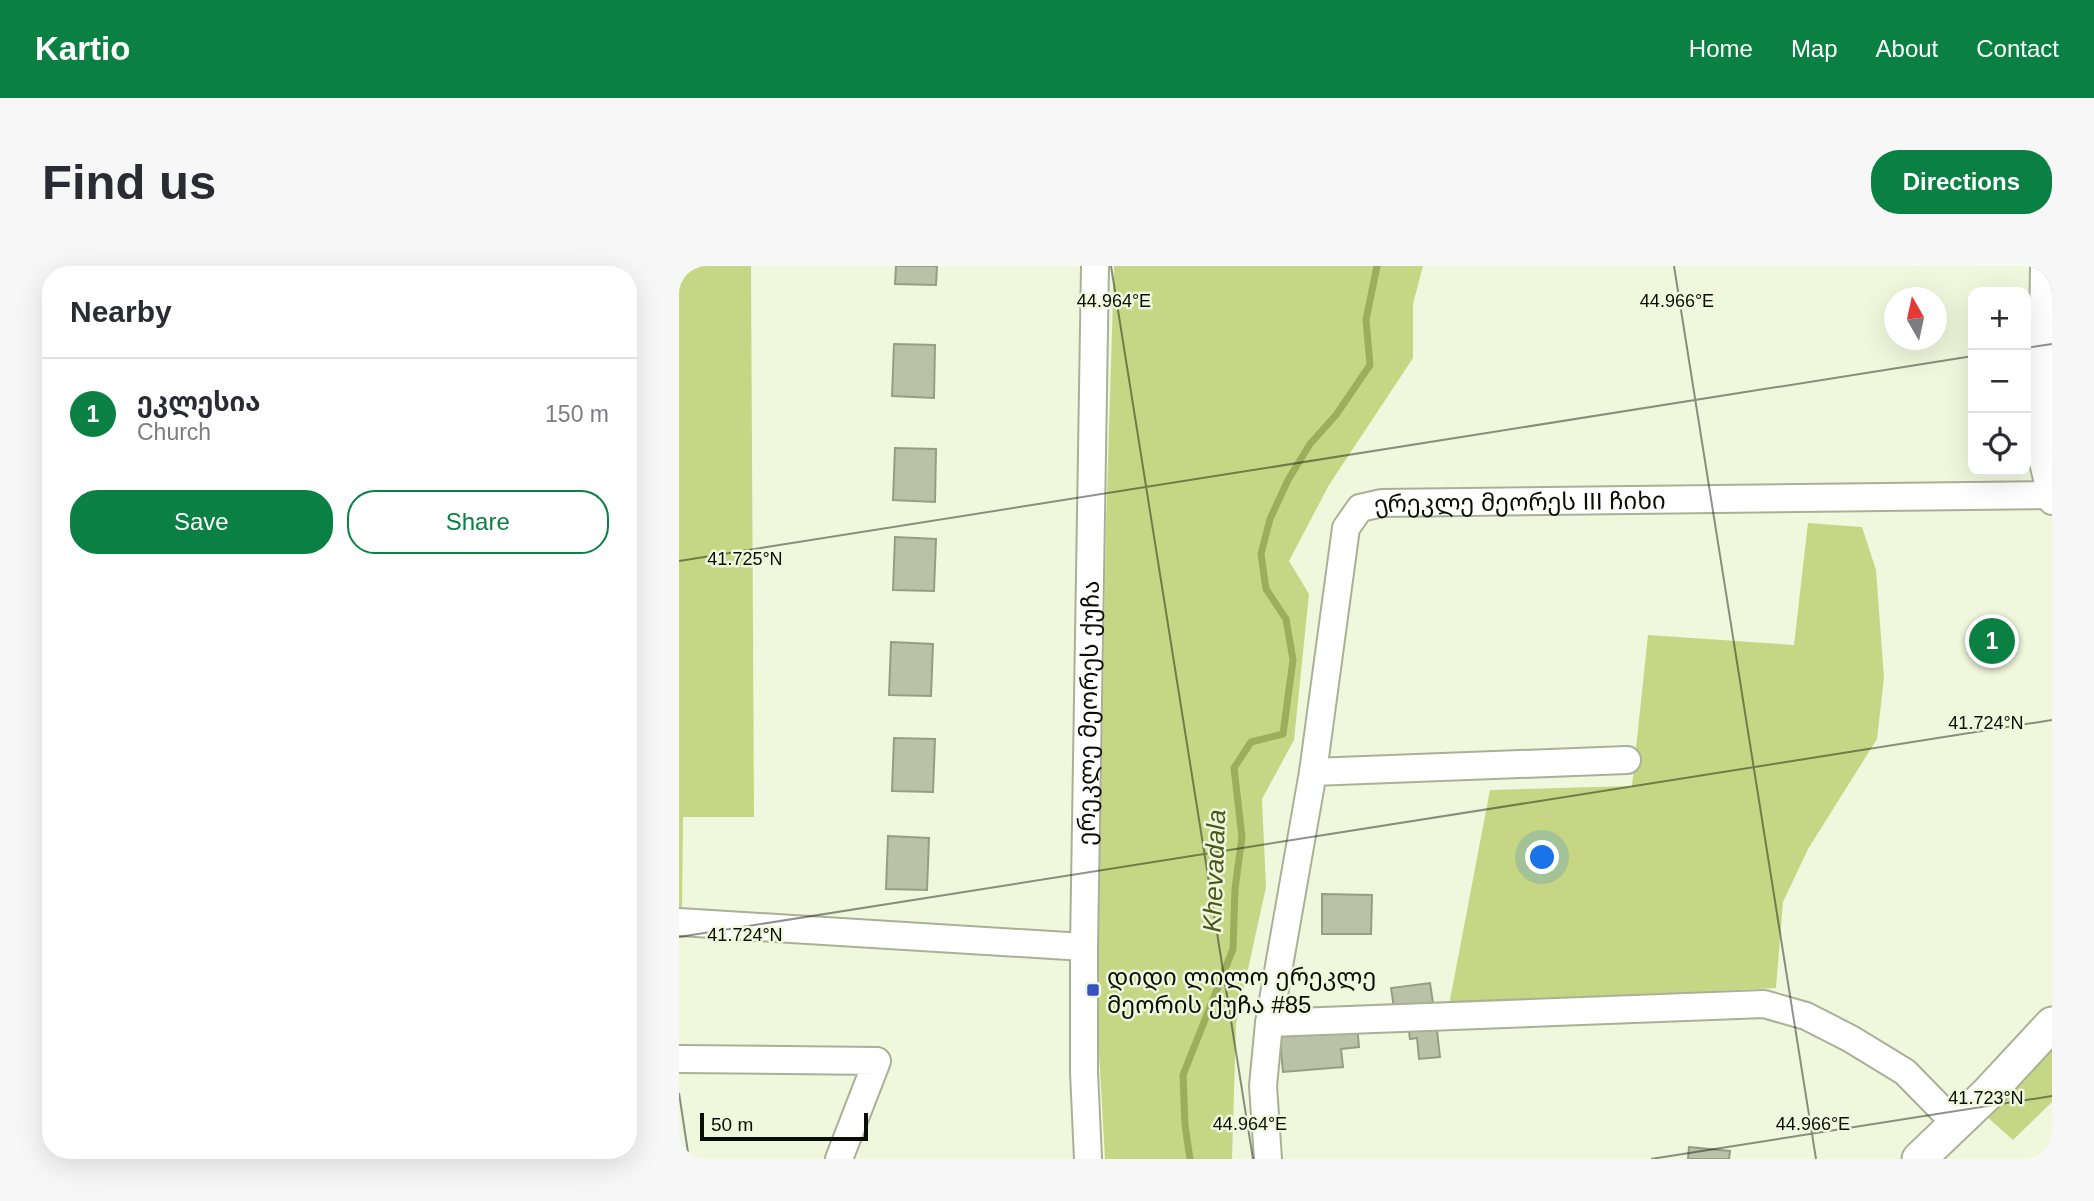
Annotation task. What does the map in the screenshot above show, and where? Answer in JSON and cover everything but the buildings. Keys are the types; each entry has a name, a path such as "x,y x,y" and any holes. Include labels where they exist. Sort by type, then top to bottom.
{"main road":[{"path":"1919,1159 2052,1024"}],"street":[{"name":"ერეკლე მეორეს ქუჩა","path":"1088,1159 1084,1072 1084,947 1095,266"},
{"path":"2044,266 2041,453 2050,486"},
{"name":"ერეკლე მეორეს III ჩიხი","path":"1268,1159 1263,1086 1269,1023 1313,772 1346,528 1360,508 1383,503 2050,486"},
{"path":"1313,772 1627,760"},
{"path":"679,922 1084,947"},
{"path":"1269,1023 1764,1004 1806,1016 1851,1039 1905,1072 1956,1124"},
{"path":"679,1059 877,1061 839,1159"}],"green space":[{"path":"679,266 751,266 754,817 683,817 682,910 679,909"},
{"path":"1114,266 1423,266 1413,304 1413,358 1329,485 1289,561 1309,594 1294,740 1262,799 1266,887 1236,1024 1232,1159 1105,1159 1097,1017"},
{"path":"1808,523 1862,527 1876,570 1884,678 1877,739 1808,849 1783,902 1776,988 1449,1005 1490,790 1632,786 1648,635 1794,645"},
{"path":"2052,1047 2052,1102 2013,1140 1986,1116"}],"waterway":[{"name":"Khevadala","path":"1190,1159 1185,1125 1183,1075 1233,949 1235,889 1242,837 1234,768 1251,742 1283,734 1293,660 1286,619 1266,589 1261,554 1270,519 1288,480 1310,444 1336,415 1370,365 1366,320 1377,266"}],"place":[{"name":"ეკლესია","path":"1992,641"},
{"name":"დიდი ლილო ერეკლე მეორის ქუჩა #85","path":"1093,990"}]}
